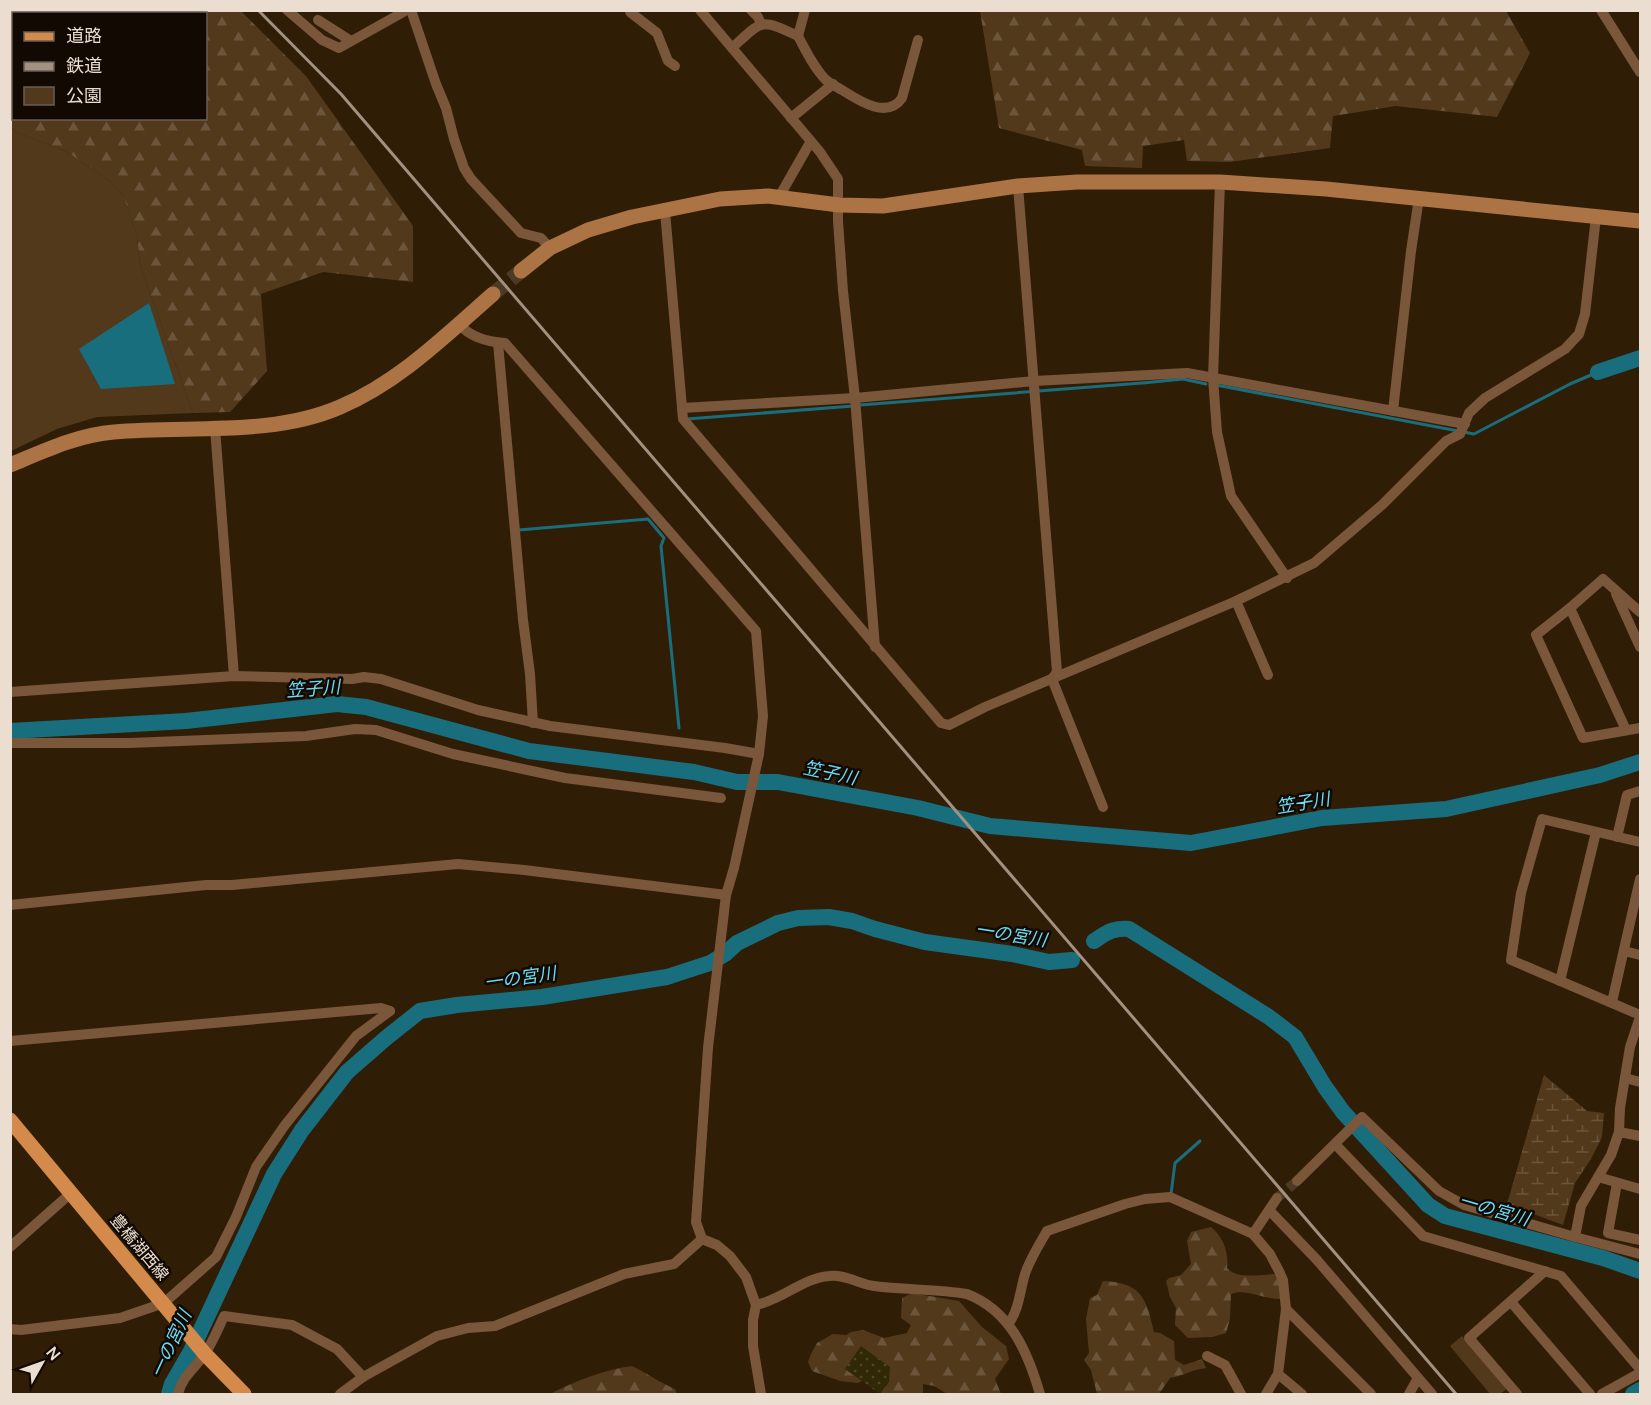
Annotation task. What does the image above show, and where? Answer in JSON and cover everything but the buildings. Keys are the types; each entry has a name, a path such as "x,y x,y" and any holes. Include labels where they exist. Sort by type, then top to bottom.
{"main road":[{"name":"豊橋湖西線","path":"10,1120 205,1354 244,1395"}],"street":[{"path":"287,10 331,45 339,48 409,10 446,108 464,168 471,179 521,233 541,238 550,248"},
{"path":"700,10 811,141 838,179 838,221 843,291 855,398 875,647"},
{"path":"751,10 761,24"},
{"path":"798,36 805,10"},
{"path":"1601,10 1641,72"},
{"path":"630,11 657,33 668,61 675,66"},
{"path":"318,20 351,42"},
{"path":"732,48 758,25 772,24 798,36 810,59 827,81 860,102 872,107 886,108 899,103 918,40"},
{"path":"791,118 833,84"},
{"path":"779,198 811,141"},
{"path":"521,271 550,248 588,230 720,199 768,196 839,205 884,206 1018,186 1077,182 1220,182 1419,198 1641,221"},
{"path":"1220,182 1213,378 1217,432 1231,496 1287,578"},
{"path":"1018,186 1057,672 1052,679"},
{"path":"1394,411 1419,198"},
{"path":"665,211 683,419 941,723 949,725 985,707 1236,601 1314,563 1382,505 1446,441 1463,428 1469,413 1485,398 1565,349 1579,334 1585,314 1596,217"},
{"path":"10,465 80,437 113,432 240,428 285,423 339,408 406,370 493,294"},
{"path":"459,324 465,331 479,338 505,343 756,632 763,716 759,754 726,895 708,1048 696,1222 702,1239 717,1245 730,1256 746,1277 756,1305 753,1320 753,1346 761,1395"},
{"path":"498,343 533,723"},
{"path":"682,408 855,398 1034,381 1187,373 1394,411 1463,428"},
{"path":"215,428 234,676"},
{"path":"1641,612 1614,591 1603,579 1536,635 1583,738 1641,728"},
{"path":"1614,591 1641,647"},
{"path":"1236,601 1268,675"},
{"path":"1570,608 1626,730"},
{"path":"10,692 234,676 381,679 478,710 533,723 759,754"},
{"path":"1052,679 1103,807"},
{"path":"10,743 130,743 306,736 355,729 376,730 453,754 565,778 721,798"},
{"path":"1617,837 1627,795 1641,791"},
{"path":"1575,1237 1581,1206 1611,1155 1620,1132 1620,1108 1630,1047 1641,1016 1511,960 1521,893 1542,819 1641,842"},
{"path":"1560,981 1596,832"},
{"path":"10,905 206,885 232,885 458,864 726,895"},
{"path":"1611,1002 1638,900 1641,879"},
{"path":"1624,951 1641,955"},
{"path":"10,1041 381,1008 390,1011 357,1036 285,1125 256,1167 236,1217 216,1257 164,1303 120,1318 21,1330 10,1329"},
{"path":"1625,1078 1641,1082"},
{"path":"1297,1181 1362,1117 1439,1191 1464,1205 1641,1254"},
{"path":"1620,1132 1641,1136"},
{"path":"1335,1144 1423,1236 1562,1276 1641,1371 1602,1395"},
{"path":"1598,1177 1641,1189"},
{"path":"1617,1183 1608,1233 1641,1240"},
{"path":"10,1247 71,1193"},
{"path":"1008,1324 1012,1320 1020,1298 1026,1272 1047,1231 1136,1201 1170,1197 1253,1234 1270,1254 1279,1271 1286,1309 1278,1374 1266,1395"},
{"path":"1253,1234 1277,1198"},
{"path":"1270,1211 1317,1260 1432,1395"},
{"path":"340,1395 363,1377 436,1336 468,1328 495,1326 624,1274 674,1264 702,1239"},
{"path":"1517,1395 1469,1338 1545,1271"},
{"path":"756,1305 768,1303 809,1281 829,1276 843,1277 874,1286 967,1294 986,1304 1008,1324 1025,1347 1040,1395"},
{"path":"1511,1302 1590,1395"},
{"path":"1286,1309 1367,1390 1355,1395"},
{"path":"178,1395 180,1385 205,1354 224,1316 292,1325 337,1349 363,1377"},
{"path":"1207,1356 1225,1365 1241,1395"},
{"path":"1278,1374 1302,1395"},
{"path":"1409,1395 1418,1378"}],"green space":[{"path":"10,11 241,11 306,76 413,226 413,282 323,272 261,294 267,371 230,412 193,413 140,265 137,236 123,195 110,181 67,152 16,132 11,127"},
{"path":"980,11 1506,11 1530,53 1497,117 1396,106 1333,116 1330,148 1230,162 1187,161 1184,140 1143,146 1142,168 1085,166 1082,150 999,128"},
{"path":"11,127 16,132 67,152 110,181 123,195 137,236 140,265 193,413 97,417 57,429 11,451"},
{"path":"1544,1075 1587,1111 1604,1113 1602,1137 1575,1183 1563,1225 1507,1204"},
{"path":"1211,1227 1219,1235 1224,1245 1227,1268 1231,1272 1244,1275 1278,1274 1281,1299 1243,1292 1231,1294 1230,1319 1226,1333 1212,1337 1188,1338 1175,1325 1176,1308 1170,1297 1166,1281 1181,1275 1191,1264 1187,1241 1191,1232"},
{"path":"1103,1281 1126,1285 1140,1294 1145,1301 1154,1332 1174,1341 1175,1360 1184,1365 1202,1359 1206,1368 1170,1378 1159,1394 1097,1394 1091,1370 1084,1360 1089,1353 1086,1319 1090,1298 1097,1295"},
{"path":"912,1293 959,1301 982,1327 1006,1346 1009,1359 995,1379 1001,1394 947,1394 934,1386 923,1384 923,1394 880,1394 878,1384 871,1376 858,1383 840,1381 812,1371 808,1362 817,1343 833,1334 846,1335 863,1330 884,1338 907,1333 911,1325 901,1318 902,1298"},
{"path":"1462,1336 1508,1388 1500,1394 1490,1394 1450,1346"},
{"path":"632,1366 675,1389 677,1394 550,1394 610,1370"}],"sand":[{"path":"861,1346 890,1367 889,1382 880,1394 845,1369"}],"water":[{"path":"149,303 175,384 101,389 79,349"}],"waterway":[{"path":"1598,372 1640,358"},
{"path":"1216,385 1474,434 1598,372"},
{"path":"1143,383 1183,379 1206,384"},
{"path":"860,405 1142,383"},
{"path":"687,419 853,406"},
{"path":"519,530 648,519 664,538 661,546 679,728"},
{"name":"笠子川","path":"10,731 186,721 337,704 366,707 529,751 694,772 737,782 778,782 918,808 990,826 1191,843 1322,818 1446,809 1600,775 1640,762"},
{"name":"一の宮川","path":"169,1394 274,1174 302,1130 347,1072 420,1011 542,997 667,977 710,963 737,943 778,923 798,918 829,917 852,921 925,942 1012,954 1049,962 1072,960"},
{"name":"一の宮川","path":"1094,941 1114,930 1129,929 1269,1017 1295,1037 1343,1112 1428,1205 1445,1216 1603,1258 1640,1271"},
{"path":"1171,1194 1175,1163 1200,1141"},
{"path":"1633,1394 1640,1390"}],"tunnel":[{"path":"493,294 521,271"},
{"path":"1277,1198 1297,1181"}],"railway":[{"path":"258,10 341,94 1456,1394"}]}
